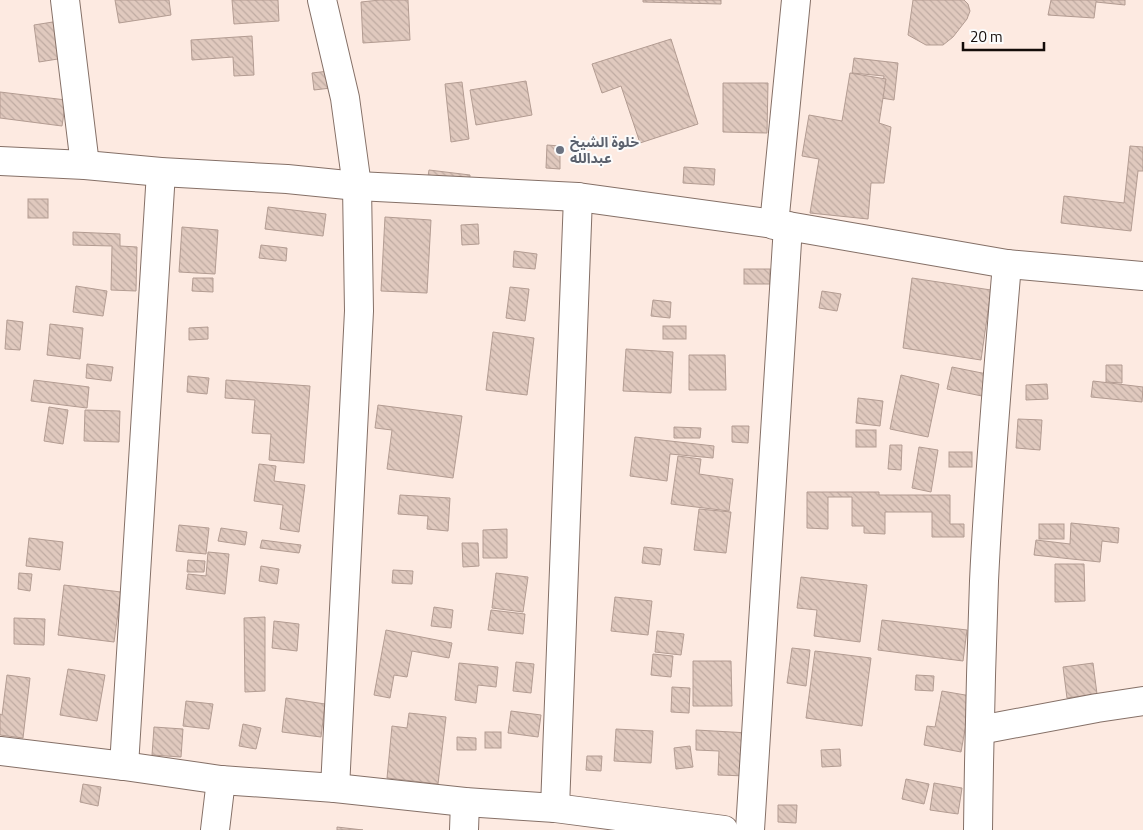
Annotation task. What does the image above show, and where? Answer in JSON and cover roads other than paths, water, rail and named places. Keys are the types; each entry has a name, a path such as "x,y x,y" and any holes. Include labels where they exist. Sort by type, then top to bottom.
{"street":[{"path":"65,0 85,164"},
{"path":"322,0 345,98 358,186 359,311 335,788"},
{"path":"750,830 781,225 796,0"},
{"path":"0,161 85,164 161,172 287,179 358,186 578,198 781,225 1007,264 1143,276"},
{"path":"124,766 161,172"},
{"path":"555,808 578,198"},
{"path":"978,830 984,580 1007,264"},
{"path":"980,730 1143,701"},
{"path":"0,751 221,780 335,788 465,802 555,808 724,830"},
{"path":"215,830 221,780"},
{"path":"464,830 465,802"}],"place":[{"name":"خلوة الشيخ عبدالله","path":"560,150"}]}
